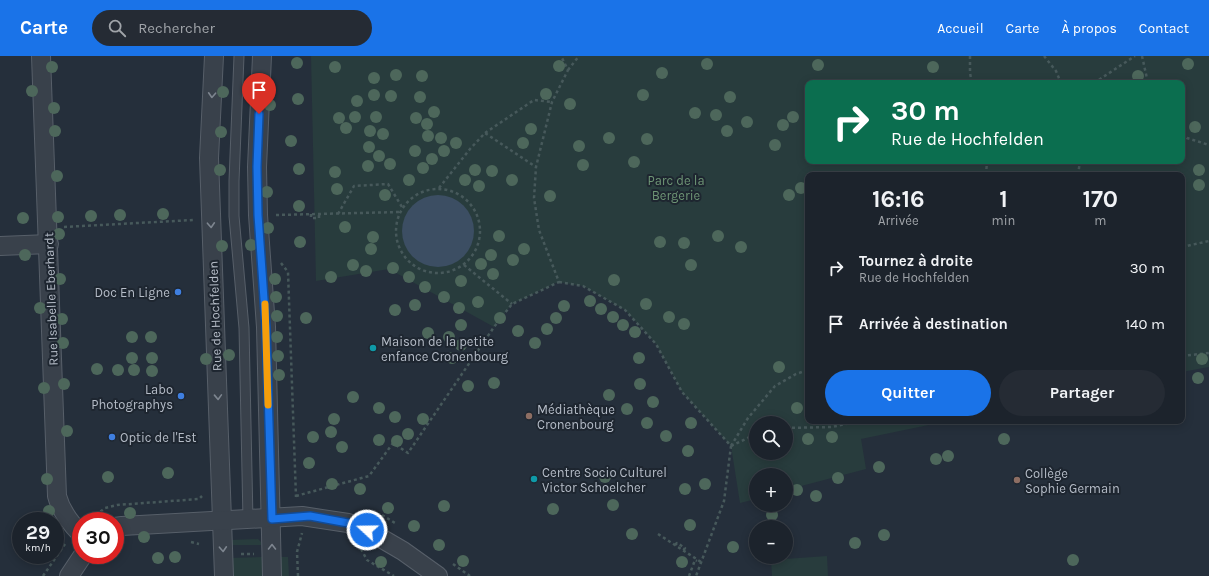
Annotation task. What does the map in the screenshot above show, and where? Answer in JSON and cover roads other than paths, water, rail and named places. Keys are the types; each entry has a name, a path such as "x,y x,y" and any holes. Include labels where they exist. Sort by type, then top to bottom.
{"street":[{"name":"Rue Isabelle Eberhardt","path":"41,56 57,496 60,506 72,523"},
{"name":"Rue de Hochfelden","path":"214,56 209,158 210,218 224,576"},
{"path":"262,56 257,167 258,215 266,327 272,519 272,576"},
{"path":"0,246 48,236"},
{"path":"124,526 310,516 348,523 367,530 385,540 438,576"},
{"path":"69,576 77,564"}],"lane":[{"path":"239,56 234,216 244,328 248,520"}],"water":[{"path":"438,195 458,201 468,211 474,231 468,251 458,261 438,267 418,261 408,251 402,231 408,211 418,201"}],"place":[{"name":"Doc En Ligne","path":"178,292"},
{"name":"Maison de la petite enfance Cronenbourg","path":"373,348"},
{"name":"Labo Photographys","path":"181,396"},
{"name":"Médiathèque Cronenbourg","path":"529,416"},
{"name":"Optic de l'Est","path":"112,437"},
{"name":"Centre Socio Culturel Victor Schoelcher","path":"534,479"},
{"name":"Collège Sophie Germain","path":"1017,480"}],"park label":[{"name":"Parc de la Bergerie","path":"676,188"}]}
